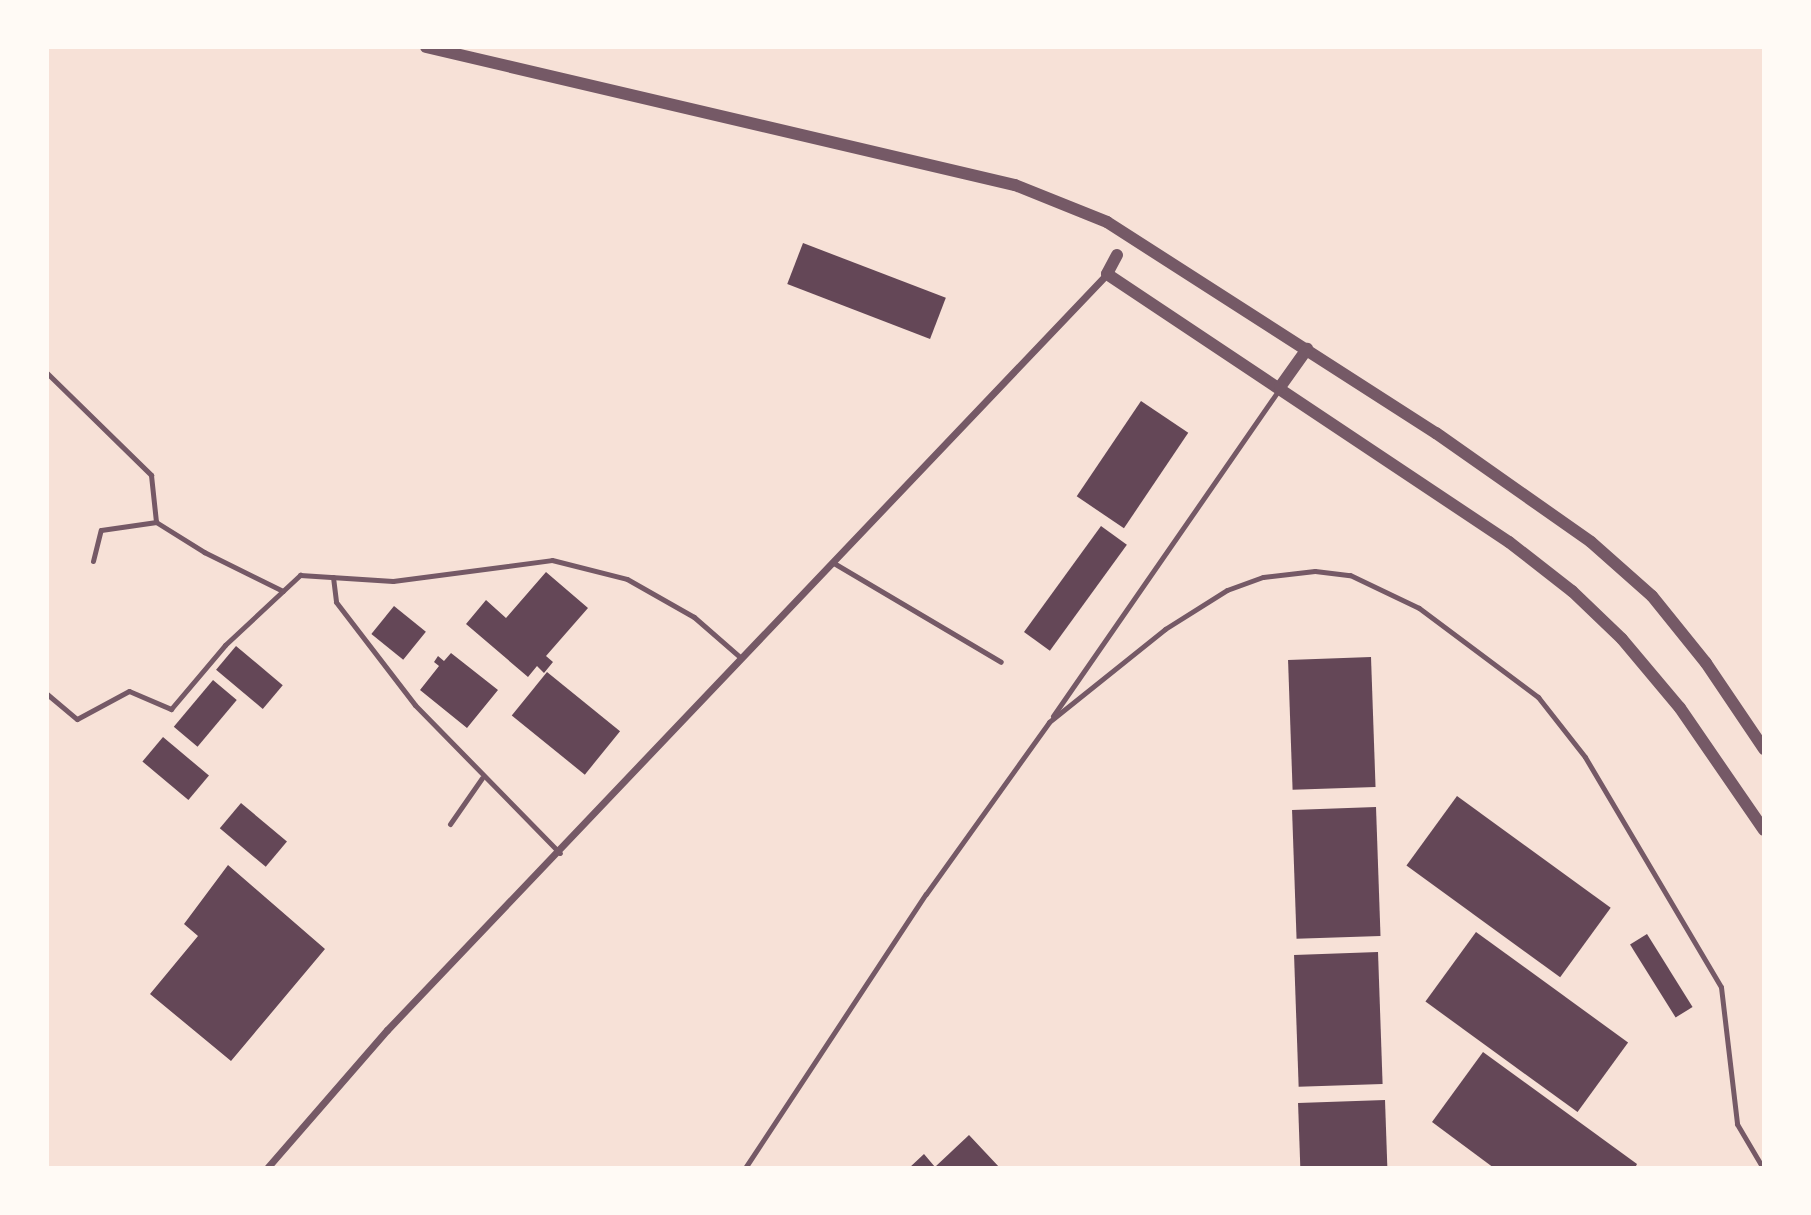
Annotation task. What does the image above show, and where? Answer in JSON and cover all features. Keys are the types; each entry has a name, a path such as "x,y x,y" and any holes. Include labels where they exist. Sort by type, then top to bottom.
{"street":[{"path":"425,47 956,171 1058,199 1107,222 1307,349 1591,541 1652,596 1706,663 1764,750"},
{"path":"267,1168 387,1030 560,853 740,657 1107,274 1117,255"},
{"path":"1107,274 1509,542 1598,614 1680,708 1764,830"},
{"path":"1280,387 1307,349"}],"lane":[{"path":"47,373 151,475 156,522"},
{"path":"746,1168 926,894 1049,722 1280,387"},
{"path":"93,561 101,530 156,522 204,552 283,591"},
{"path":"47,694 77,719 129,691 171,709 225,645 300,575 393,581 552,561 627,579 694,617 740,657"},
{"path":"832,562 1001,662"},
{"path":"1049,722 1165,629 1227,590 1263,577 1315,571 1350,575 1419,608 1538,697 1585,757 1721,988 1737,1124 1763,1168"},
{"path":"332,577 336,602 415,705 482,778 560,853"},
{"path":"450,824 482,778"}],"building":[{"path":"803,243 946,298 930,339 787,284"},
{"path":"1141,401 1188,433 1124,528 1077,496"},
{"path":"1101,526 1127,545 1050,651 1024,632"},
{"path":"546,572 588,608 546,656 553,662 544,673 537,666 528,677 466,624 486,600 506,618"},
{"path":"394,606 426,632 403,660 371,634"},
{"path":"236,646 283,685 263,709 216,670"},
{"path":"451,653 498,690 467,728 420,690 439,666 434,662 438,656 444,661"},
{"path":"1371,657 1376,787 1293,790 1288,660"},
{"path":"547,672 620,731 585,775 512,716"},
{"path":"213,680 237,700 198,747 174,727"},
{"path":"163,737 209,776 188,800 142,762"},
{"path":"1457,796 1611,908 1560,977 1406,866"},
{"path":"241,803 287,842 266,867 220,828"},
{"path":"1376,807 1381,936 1297,939 1292,810"},
{"path":"228,865 325,949 231,1061 150,994 198,936 184,924"},
{"path":"1476,932 1628,1043 1578,1112 1425,1002"},
{"path":"1647,934 1693,1007 1676,1018 1630,945"},
{"path":"1378,952 1383,1084 1299,1087 1294,955"},
{"path":"1483,1052 1637,1164 1635,1168 1494,1168 1432,1122"},
{"path":"1385,1100 1387,1168 1300,1168 1298,1103"},
{"path":"969,1135 1000,1168 909,1168 924,1154 935,1167"}]}
